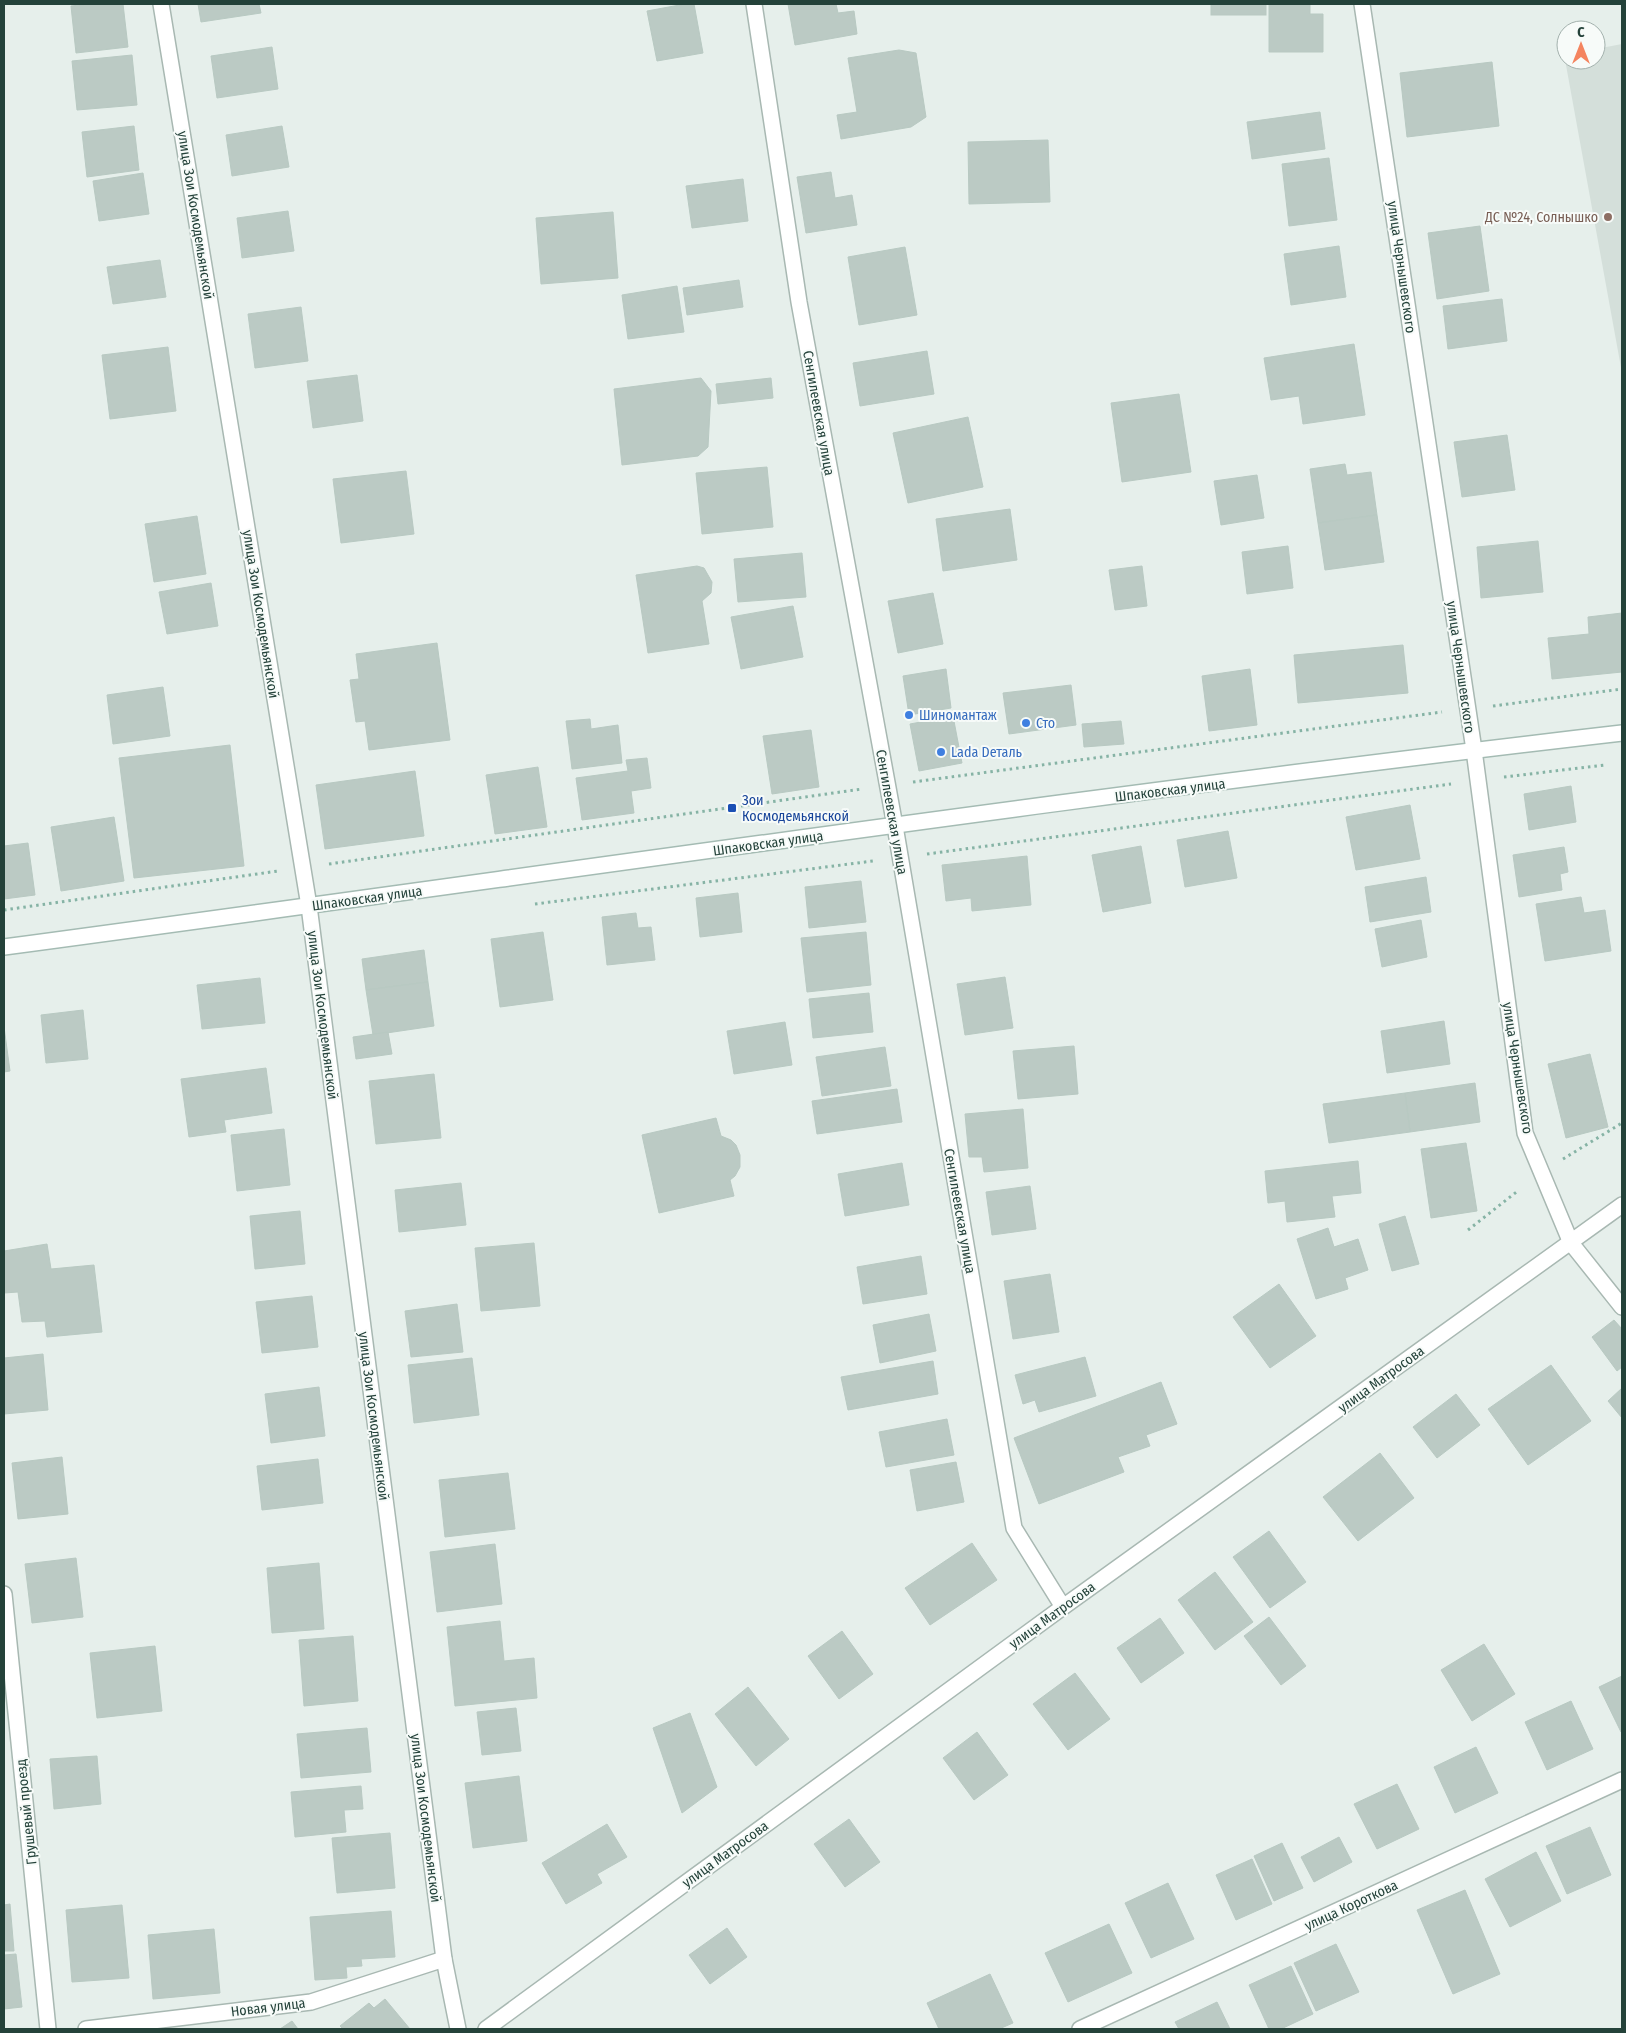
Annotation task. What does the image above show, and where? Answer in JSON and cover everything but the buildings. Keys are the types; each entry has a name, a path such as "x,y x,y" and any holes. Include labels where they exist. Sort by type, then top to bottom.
{"street":[{"name":"улица Зои Космодемьянской","path":"161,4 309,906 444,1959 458,2029"},
{"name":"Сенгилеевская улица","path":"754,4 799,302 895,826 1014,1528 1063,1606"},
{"name":"улица Чернышевского","path":"1362,4 1474,750 1526,1133 1571,1243 1622,1307"},
{"name":"Шпаковская улица","path":"4,947 895,826 1474,750 1622,733"},
{"name":"улица Матросова","path":"486,2029 1063,1606 1622,1205"},
{"name":"Грушевый проезд","path":"4,1594 48,2029"},
{"name":"улица Короткова","path":"1080,2029 1622,1780"},
{"name":"Новая улица","path":"86,2029 311,2002 444,1959"}],"path":[{"path":"4,910 887,786 1622,689"},
{"path":"528,905 900,858 1478,780 1613,764"}],"shaded area":[{"name":"ДС №24, Солнышко","path":"1622,44 1622,373 1567,70 1606,70 1606,47"}],"place":[{"name":"ДС №24, Солнышко","path":"1608,217"},
{"name":"Шиномантаж","path":"909,715"},
{"name":"Сто","path":"1026,723"},
{"name":"Lada Dеталь","path":"941,752"},
{"name":"Зои Космодемьянской","path":"732,808"}]}
